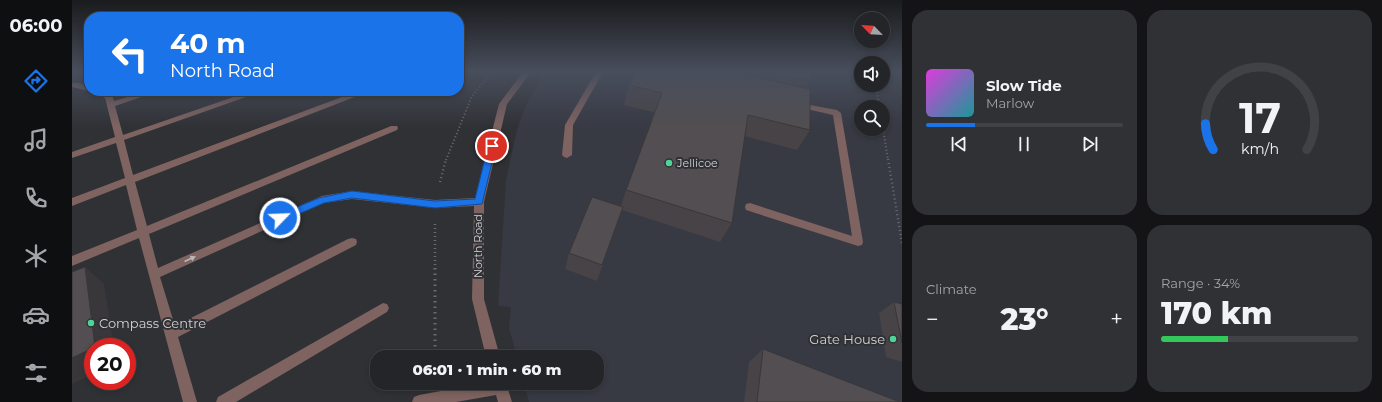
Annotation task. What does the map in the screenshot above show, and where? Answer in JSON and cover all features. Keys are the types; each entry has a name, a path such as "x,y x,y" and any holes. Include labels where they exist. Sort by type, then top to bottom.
{"street":[{"name":"North Road","path":"491,350 478,299 479,202 502,104 512,91"},
{"path":"567,156 569,125 588,91"},
{"path":"106,96 109,97 154,275 190,402"},
{"path":"111,105 139,96"},
{"path":"72,155 244,96"},
{"path":"72,202 353,96"},
{"path":"750,207 858,242 837,114 784,101"},
{"path":"72,261 394,128"},
{"path":"154,275 322,200 352,194 435,204 479,202"},
{"path":"171,334 352,242"},
{"path":"223,402 383,308"},
{"path":"419,402 476,390"},
{"path":"501,390 504,402"}],"path":[{"path":"884,136 902,243"}],"shaded area":[{"path":"534,91 890,92 890,91 902,91 902,402 529,402 526,390 604,390 604,350 515,350 509,328 511,307 498,306 506,180 517,129"}],"building":[{"path":"653,91 810,91 810,130 748,115 732,223 626,190 662,93"},
{"path":"592,197 623,207 602,265 569,253"},
{"path":"85,267 94,338 84,338 84,352 72,358 72,272"},
{"path":"894,302 902,304 902,343"},
{"path":"763,349 900,402 757,402"}],"place":[{"name":"Jellicoe","path":"669,163"},
{"name":"Compass Centre","path":"91,323"},
{"name":"Gate House","path":"893,339"}],"route":[{"path":"280,218 322,200 352,194 435,204 479,202 492,146"}]}
